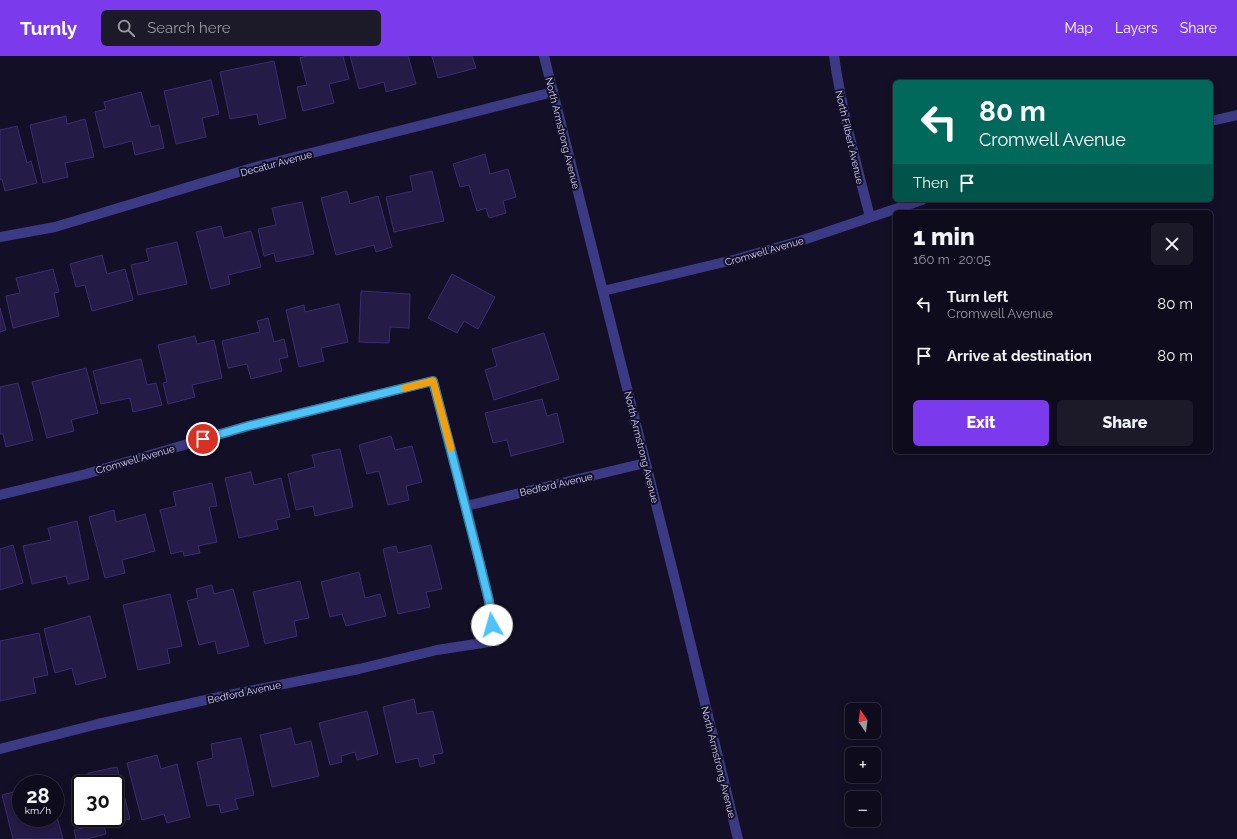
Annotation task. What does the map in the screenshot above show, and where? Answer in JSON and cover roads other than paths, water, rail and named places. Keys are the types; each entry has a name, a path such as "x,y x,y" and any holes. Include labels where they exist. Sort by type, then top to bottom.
{"street":[{"name":"North Armstrong Avenue","path":"544,56 738,839"},
{"name":"North Filbert Avenue","path":"834,56 838,88 870,217"},
{"name":"Decatur Avenue","path":"0,237 55,227 252,168 553,92"},
{"path":"1213,121 1237,115"},
{"name":"Cromwell Avenue","path":"603,291 737,259 800,241 916,202"},
{"name":"Cromwell Avenue","path":"0,495 86,474 248,426 433,381 466,506"},
{"name":"Bedford Avenue","path":"0,749 98,724 219,697 358,669 437,650 489,642 492,625 489,601 466,506 645,463"}]}
